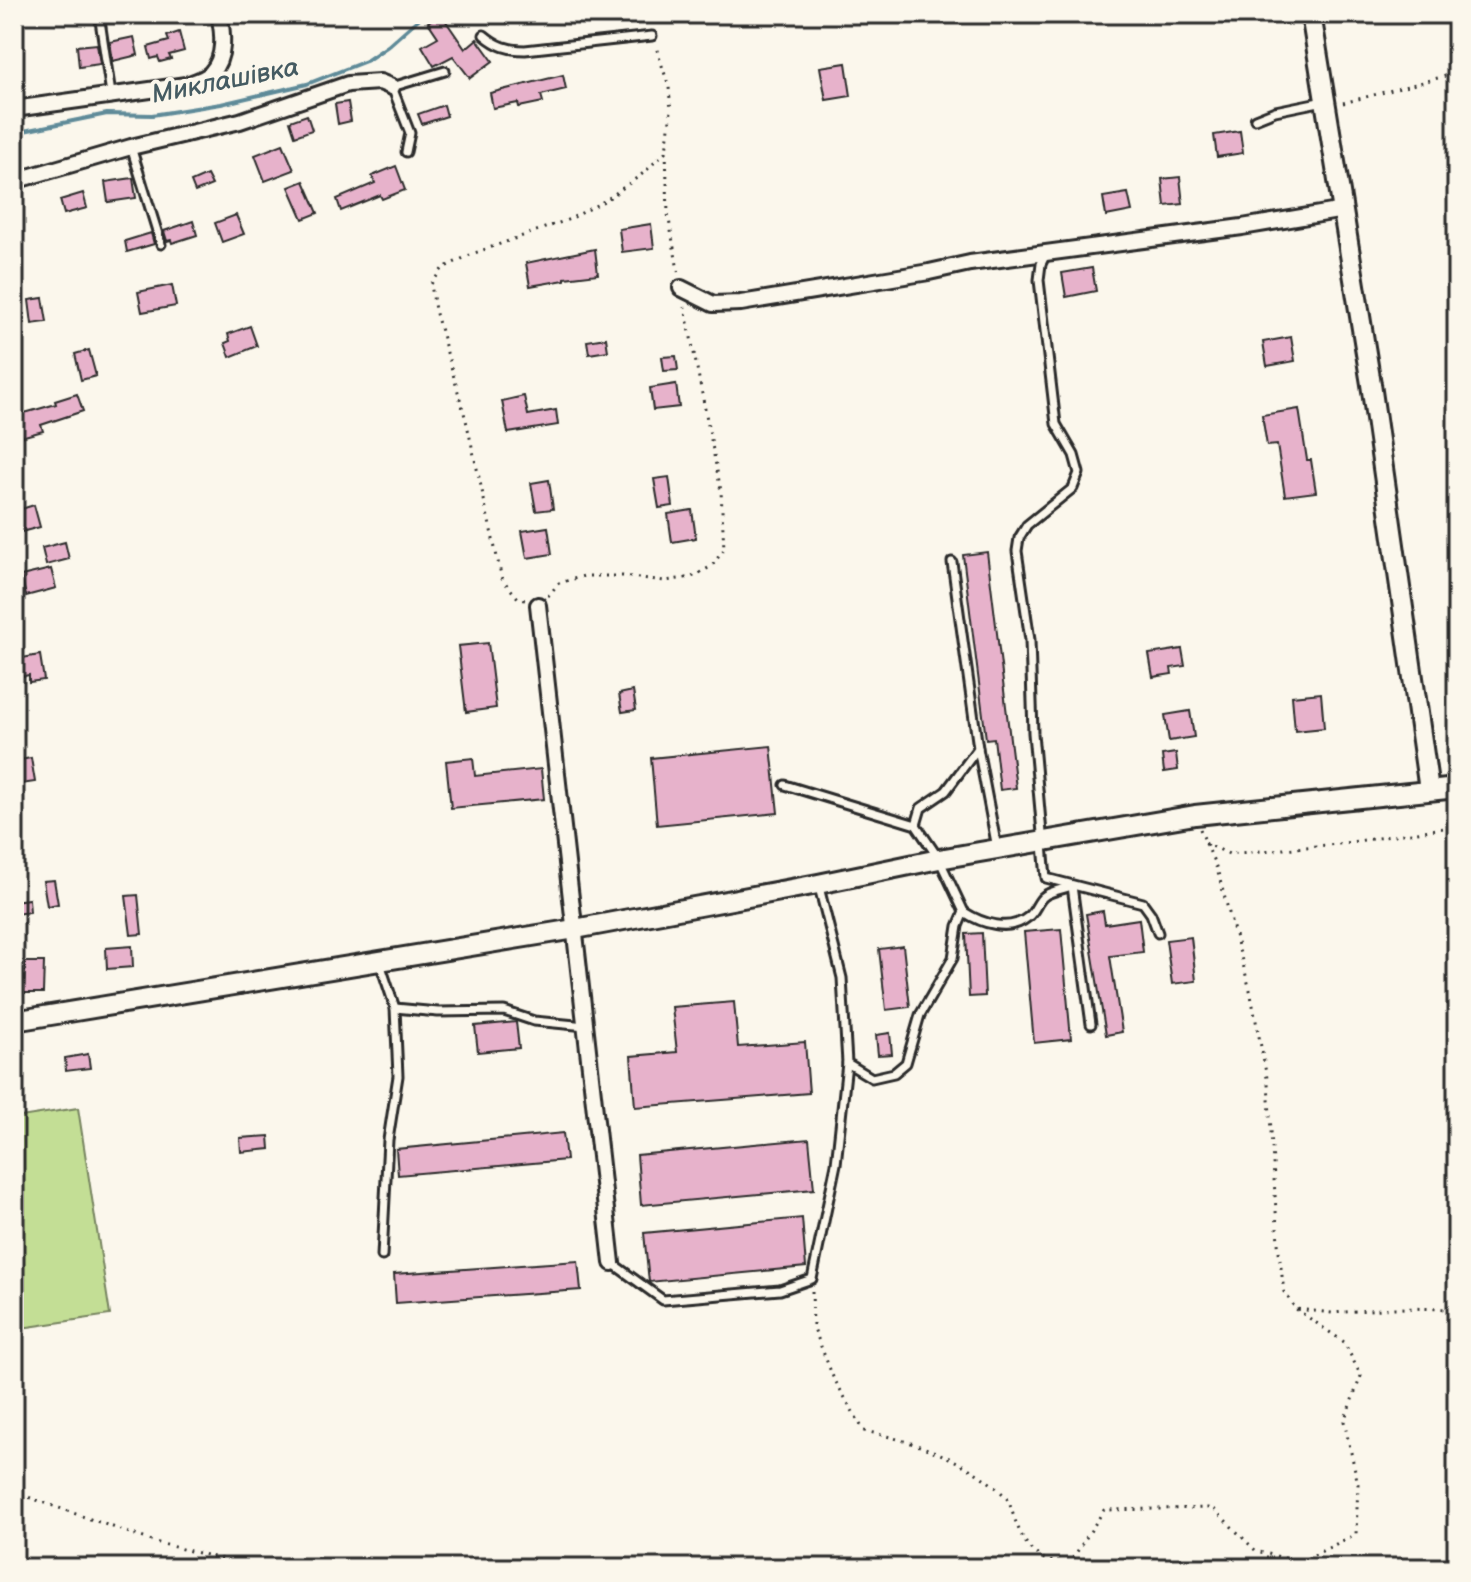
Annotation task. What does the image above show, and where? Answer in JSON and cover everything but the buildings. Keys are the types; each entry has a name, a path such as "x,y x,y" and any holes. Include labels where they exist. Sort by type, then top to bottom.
{"street":[{"path":"14,109 186,85 210,75 220,56 223,33 219,14"},
{"path":"1311,14 1344,210 1429,790"},
{"path":"14,181 131,147 240,121 348,84 380,82 392,87"},
{"path":"681,288 713,304 741,303 970,263 1242,227 1344,210"},
{"path":"538,605 612,1263"},
{"path":"14,1021 575,929 997,848 1195,815 1457,788"}],"lane":[{"path":"99,14 111,94"},
{"path":"484,35 494,44 509,50 652,36"},
{"path":"406,152 410,133 392,87 445,71"},
{"path":"1255,119 1275,111 1327,104"},
{"path":"131,147 161,244"},
{"path":"1046,254 1039,280 1056,424 1074,455 1079,473 1073,488 1027,525 1019,538 1017,551 1030,640 1033,733 1044,840 1043,863 1046,878 1143,903 1158,933"},
{"path":"952,562 978,748 997,848"},
{"path":"916,825 921,808 946,791 978,748"},
{"path":"785,785 916,825 939,859 964,912 984,924 1020,922 1030,916 1044,895 1072,886"},
{"path":"612,1263 663,1300 780,1290 812,1279 821,1248 836,1164 847,1063 842,978 818,884"},
{"path":"1072,886 1091,1024"},
{"path":"847,1063 872,1078 894,1073 906,1063 920,1015 953,958 958,926 964,912"},
{"path":"379,961 395,1008 398,1076 388,1140 382,1256"},
{"path":"395,1008 438,1012 504,1011 534,1021 586,1026"}],"path":[{"path":"645,14 669,87 671,111 666,151 668,214 721,491 724,549 712,566 692,577 665,581 623,576 584,576 559,583 538,605 518,598 502,579 431,284 443,268 472,254 570,219 606,200 645,172 666,151"},
{"path":"1327,104 1457,73"},
{"path":"812,1279 813,1326 833,1377 864,1431 900,1439 935,1452 985,1478 1007,1499 1031,1551 1053,1566 1071,1561 1104,1510 1213,1508 1256,1551 1300,1562 1356,1534 1358,1484 1344,1421 1361,1376 1344,1342 1296,1309 1284,1292 1268,1083 1253,1006 1217,869 1195,815"},
{"path":"1205,843 1229,854 1338,844 1457,826"},
{"path":"1296,1309 1332,1313 1394,1308 1457,1309"},
{"path":"14,1492 155,1542 256,1568"}],"green space":[{"path":"78,1108 110,1315 14,1329 14,1118"}],"waterway":[{"name":"Миклашівка","path":"14,133 107,114 152,115 221,104 307,84 366,61 424,14"}]}
